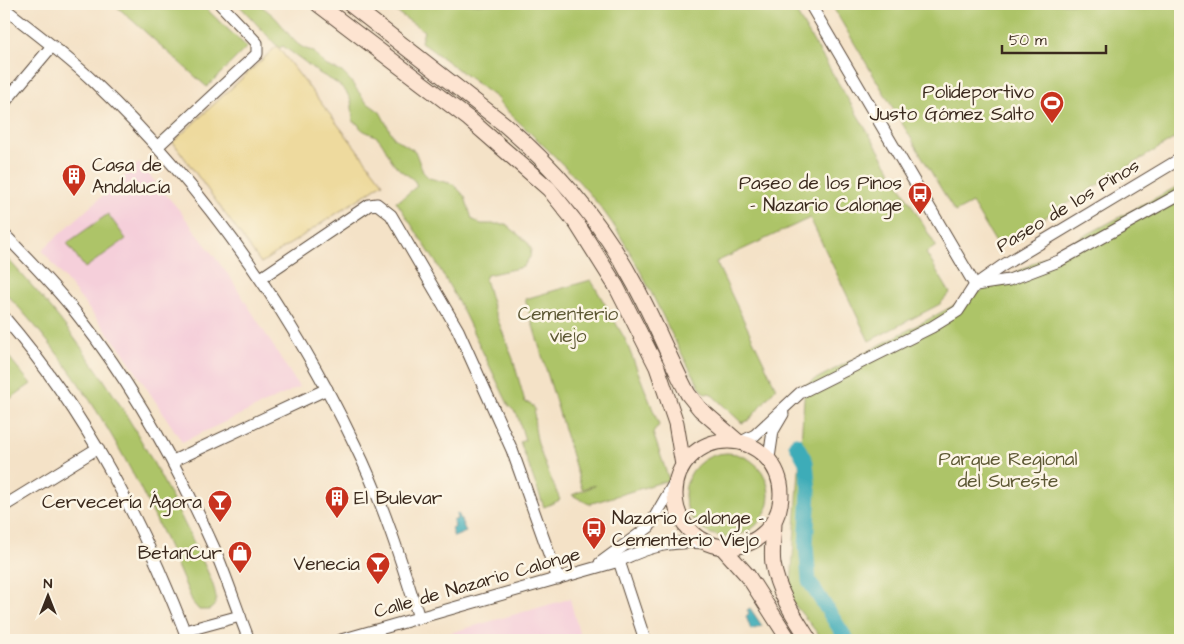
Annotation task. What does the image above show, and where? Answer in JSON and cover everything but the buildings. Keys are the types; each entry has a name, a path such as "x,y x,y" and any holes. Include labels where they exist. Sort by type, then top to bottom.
{"main road":[{"path":"318,4 489,136 549,189 577,224 616,286 657,367 676,423 683,465"},
{"path":"350,4 510,129 527,144 570,190 616,252 634,282 688,394 700,409 739,442"},
{"path":"715,545 738,546 752,542 765,533 774,521 780,505 782,489 778,472 768,458 751,445 739,442 715,442 702,447 683,465 676,480 675,502 678,512 690,531 715,545 748,576 789,640"},
{"path":"774,521 773,564 778,584 785,602 809,640"}],"street":[{"path":"157,147 257,54 257,43 220,4"},
{"path":"810,4 975,285"},
{"path":"4,8 95,83 157,147 208,207 261,278 297,334 356,446 373,486 420,618"},
{"path":"4,103 52,46"},
{"name":"Paseo de los Pinos","path":"739,442 755,435 800,393 932,327 958,311 975,285 1002,266 1180,159"},
{"name":"Paseo de los Pinos","path":"975,285 1009,280 1059,261 1180,194"},
{"path":"261,278 368,205 378,204 385,208 410,246 458,330 512,450 558,579"},
{"path":"4,234 44,275 81,319 113,363 173,461 215,549 249,640"},
{"path":"4,317 54,380 122,489 158,564 186,636 240,616"},
{"path":"173,461 327,389"},
{"name":"Paseo de los Pinos","path":"768,458 773,430 790,401"},
{"path":"4,506 98,448"},
{"name":"Calle de Nazario Calonge","path":"594,567 649,527 676,480"},
{"name":"Calle de Nazario Calonge","path":"341,640 619,561 645,549 664,544 684,542 715,545"},
{"path":"619,561 645,640"}],"shaded area":[{"path":"139,163 180,211 230,277 299,387 182,442 123,352 42,250"},
{"path":"569,599 581,640 425,640"}],"green space":[{"path":"114,4 201,4 247,47 207,87"},
{"path":"238,4 259,4 275,18 298,44 313,51 325,65 342,72 366,102 380,112 394,138 415,151 423,172 429,178 453,184 460,191 465,197 472,219 481,224 506,224 528,243 531,249 530,257 523,267 487,275 485,279 494,310 513,359 525,402 530,403 535,409 534,421 538,444 560,500 544,507 520,442 525,440 517,414 509,406 460,305 437,264 396,201 400,200 417,186 416,183 396,166 377,137 364,131 358,124 353,122 351,101 343,88 316,71 283,46 279,48"},
{"path":"385,4 791,4 936,246 926,253 950,293 940,304 869,341 810,218 716,262 776,388 749,420 742,423 710,393 705,394 700,387 618,232 578,180 499,103 498,99 421,42 424,31"},
{"name":"Polideportivo Justo Gómez Salto","path":"831,4 1180,4 1180,135 998,246 972,203 955,212"},
{"name":"Parque Regional del Sureste","path":"1180,185 1180,640 823,640 790,599 805,385"},
{"path":"108,214 126,239 85,268 67,243"},
{"path":"4,255 69,330 132,424 210,576 216,599 215,605 209,610 199,610 193,603 135,478 89,399 63,361 4,292"},
{"name":"Cementerio viejo","path":"591,280 625,339 659,425 653,433 669,480 589,504 572,495 596,485 582,489 525,299"},
{"path":"4,351 31,384 4,403"},
{"path":"719,453 735,453 751,460 762,471 769,487 766,511 757,525 751,530 735,537 719,537 703,530 692,519 685,503 685,487 692,471 703,460"}],"sand":[{"path":"277,46 383,183 261,263 173,142"}],"water":[{"path":"458,513 466,532 454,537 451,529 455,527 453,521 457,519 456,514"},
{"path":"750,608 762,626 751,630 746,616 749,613 747,610"}],"waterway":[{"path":"796,444 806,462 809,491 806,546 809,581 847,640"}],"place":[{"name":"Polideportivo Justo Gómez Salto","path":"1052,124"},
{"name":"Casa de Andalucía","path":"74,197"},
{"name":"Paseo de los Pinos - Nazario Calonge","path":"920,215"},
{"name":"El Bulevar","path":"337,519"},
{"name":"Cervecería Ágora","path":"220,523"},
{"name":"Nazario Calonge - Cementerio Viejo","path":"594,550"},
{"name":"BetanCur","path":"240,574"},
{"name":"Venecia","path":"378,585"}]}
